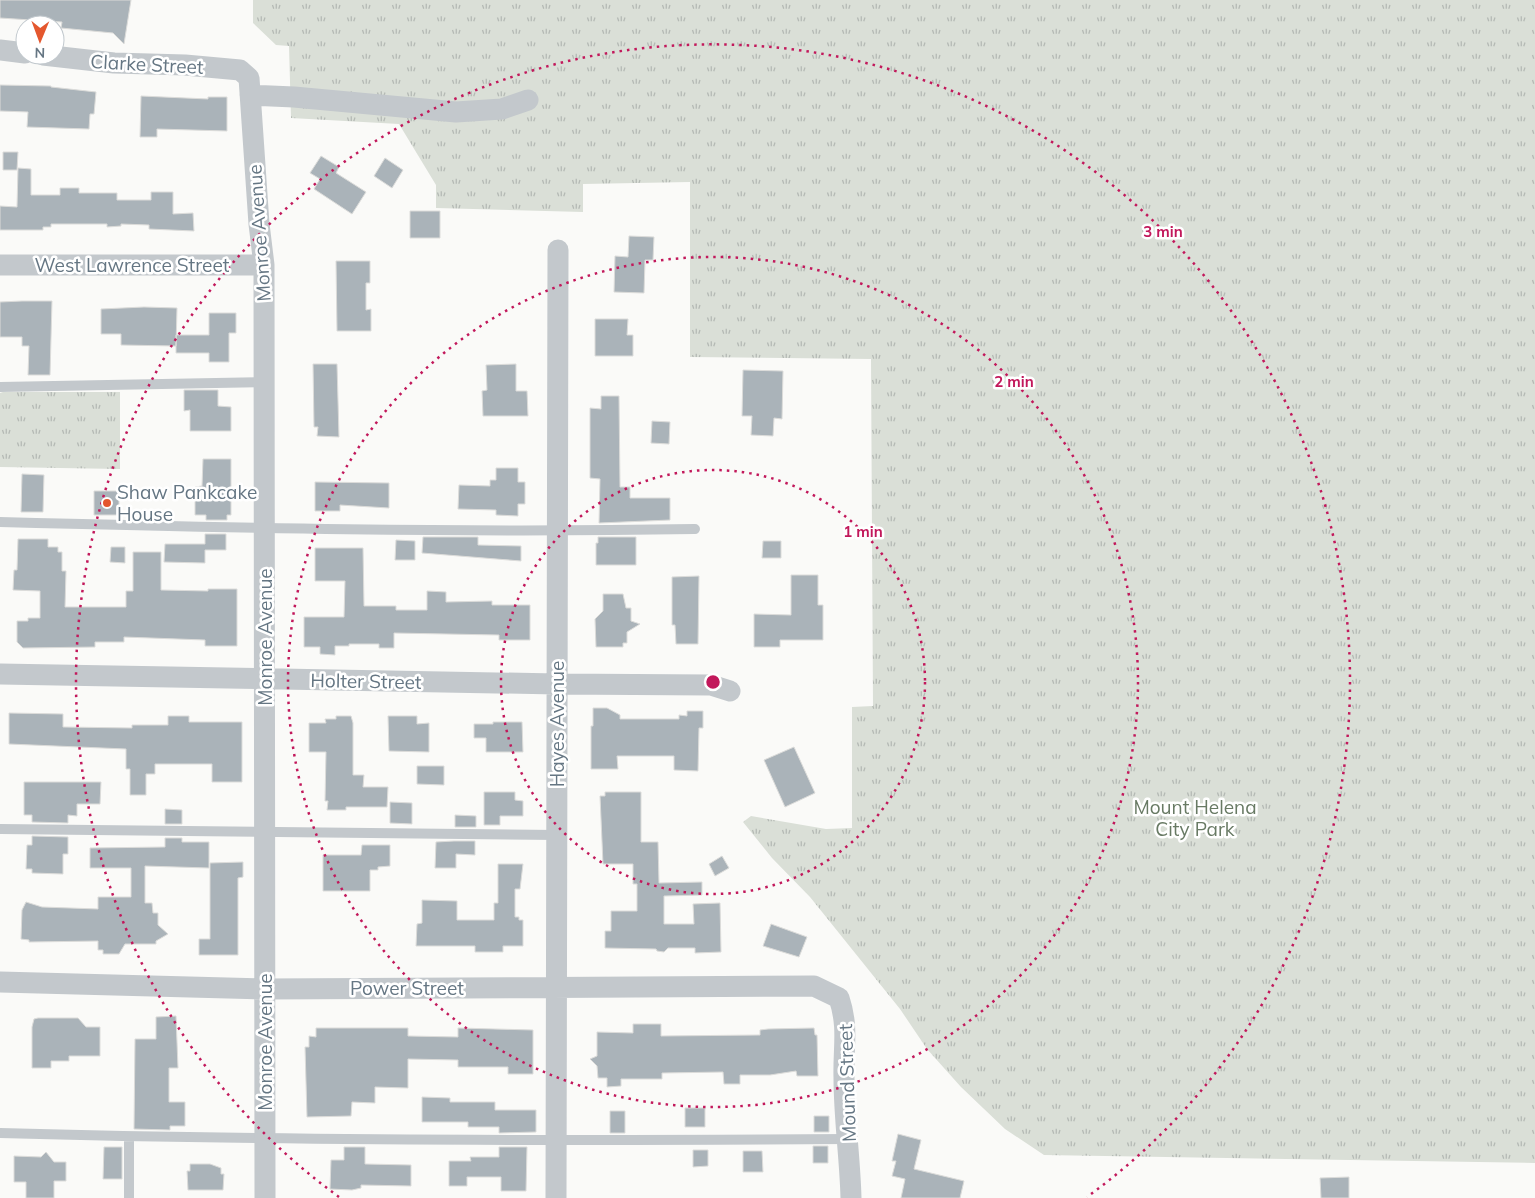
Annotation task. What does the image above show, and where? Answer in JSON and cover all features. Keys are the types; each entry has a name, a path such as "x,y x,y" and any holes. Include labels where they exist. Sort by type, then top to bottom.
{"street":[{"path":"0,50 15,52"},
{"name":"Clarke Street","path":"65,58 114,64 185,65 240,70 249,86"},
{"path":"249,86 294,97 456,112 502,110 528,100"},
{"name":"Monroe Avenue","path":"249,86 259,224 264,265 266,679 265,1198"},
{"name":"Hayes Avenue","path":"556,1198 558,250"},
{"name":"West Lawrence Street","path":"0,264 264,265"},
{"name":"Holter Street","path":"0,674 711,685 730,691"},
{"name":"Power Street","path":"0,982 265,988 814,986"},
{"name":"Mound Street","path":"814,986 839,998 844,1013 847,1037 844,1077 850,1198"}],"lane":[{"path":"0,387 264,382"},
{"path":"0,522 265,528 557,531 695,529"},
{"path":"0,829 557,834"},
{"path":"0,1133 129,1137 265,1138 556,1140 848,1139"},
{"path":"129,1137 130,1198"}],"green space":[{"name":"Mount Helena City Park","path":"253,0 1535,0 1535,1163 1044,1155 1005,1129 961,1087 927,1049 900,1009 810,897 772,858 743,822 751,816 826,829 852,828 852,707 873,706 871,359 690,357 690,182 583,184 583,212 436,208 436,185 399,124 291,118 289,46 276,45 253,23"},
{"path":"120,392 120,469 0,467 0,393"}],"building":[{"path":"0,0 131,0 124,44 113,33 65,28 65,15 15,15 15,19 0,18"},
{"path":"0,85 51,86 96,92 94,114 90,114 89,129 27,127 28,112 0,111"},
{"path":"141,96 208,99 208,97 227,97 227,131 157,129 157,137 140,137"},
{"path":"3,152 18,152 17,170 3,170"},
{"path":"321,156 339,167 336,173 366,192 352,214 314,189 320,179 310,173"},
{"path":"385,158 403,170 392,188 374,176"},
{"path":"18,168 31,169 31,195 60,195 60,188 79,188 79,193 117,193 117,200 151,200 151,192 173,192 173,214 193,213 194,231 149,229 149,225 121,224 121,226 107,227 107,224 51,224 51,227 43,227 43,230 0,230 0,206 17,207"},
{"path":"410,211 440,211 440,238 410,238"},
{"path":"629,236 654,237 653,260 645,260 644,293 614,292 615,256 628,257"},
{"path":"336,261 370,261 370,283 366,283 366,310 371,309 371,331 337,331"},
{"path":"52,301 50,375 28,375 29,346 22,346 22,337 0,337 0,302"},
{"path":"177,308 176,346 121,345 121,334 101,334 101,309"},
{"path":"209,313 236,313 236,333 229,333 229,362 209,362 209,353 176,353 176,335 209,335"},
{"path":"595,319 628,319 627,335 633,335 633,356 595,356"},
{"path":"313,364 337,364 339,437 317,436 318,427 314,427"},
{"path":"516,364 516,391 527,391 528,416 483,416 482,391 487,390 486,365"},
{"path":"743,370 783,371 782,419 774,418 773,436 751,435 752,416 742,416"},
{"path":"184,390 218,390 218,406 231,407 231,431 190,431 190,410 184,411"},
{"path":"601,396 619,396 620,487 630,487 630,498 670,498 670,520 599,523 600,479 590,478 590,408 601,409"},
{"path":"652,421 670,422 669,444 651,443"},
{"path":"203,459 231,459 231,515 227,515 227,520 206,520 206,515 195,515 195,487 202,486"},
{"path":"496,468 518,468 518,482 525,482 525,504 518,504 518,516 496,515 496,510 458,509 459,485 490,486 490,480 496,480"},
{"path":"22,474 44,475 43,512 21,512"},
{"path":"315,482 389,483 389,508 340,505 340,511 315,511"},
{"name":"Shaw Pankcake House","path":"94,491 119,491 119,515 94,515"},
{"path":"205,534 226,534 226,550 205,550 205,563 164,562 165,544 205,544"},
{"path":"423,537 478,537 478,545 521,546 521,561 422,553"},
{"path":"598,537 636,537 636,565 596,565 596,543 598,543"},
{"path":"18,539 48,539 48,547 58,547 58,552 62,552 62,571 66,571 65,607 126,607 126,591 133,591 133,552 161,552 161,590 208,591 208,589 237,589 237,646 205,646 205,640 124,637 124,642 95,642 95,647 23,648 17,642 17,621 28,621 28,618 40,618 40,591 13,590 14,570 17,570"},
{"path":"396,540 415,541 415,560 395,560"},
{"path":"763,541 781,541 781,558 762,558"},
{"path":"111,547 125,547 125,563 110,562"},
{"path":"315,548 363,548 364,606 396,606 396,610 427,610 427,591 446,592 446,602 492,601 492,605 530,605 530,640 499,640 499,635 394,633 394,648 379,648 379,644 349,644 349,646 335,646 335,655 320,654 320,647 304,647 304,617 344,617 345,581 315,581"},
{"path":"791,575 818,575 818,605 823,605 823,640 780,640 780,647 754,647 754,614 791,615"},
{"path":"699,576 698,644 676,644 675,625 672,625 672,577"},
{"path":"603,594 623,594 626,608 631,608 631,621 640,624 627,632 627,643 623,643 623,647 596,647 595,619 603,611"},
{"path":"593,708 607,708 620,715 620,719 679,719 679,715 687,716 687,711 703,711 703,728 699,728 698,771 674,770 674,756 617,756 618,769 591,769"},
{"path":"9,713 63,714 63,727 132,728 132,725 168,725 168,716 189,716 189,722 242,722 242,782 212,782 212,764 155,764 155,774 146,774 146,795 130,795 130,769 126,769 126,749 9,744"},
{"path":"336,716 351,716 353,723 353,775 364,775 363,787 388,787 387,807 346,807 346,810 327,810 328,801 325,801 326,752 309,752 309,723 326,723 325,719 336,719"},
{"path":"388,716 417,716 417,724 429,723 429,752 389,751"},
{"path":"493,722 522,722 523,752 486,752 486,738 474,738 474,724 493,724"},
{"path":"794,747 815,793 785,807 764,760"},
{"path":"417,766 444,766 444,785 417,784"},
{"path":"24,782 101,782 100,804 77,804 77,816 68,815 68,823 32,822 32,815 24,815"},
{"path":"484,792 515,792 515,800 523,801 523,816 500,816 500,825 484,825"},
{"path":"605,792 641,792 641,842 658,842 659,883 702,882 702,895 664,896 664,924 694,924 693,904 720,903 721,952 695,953 695,948 668,948 664,952 657,951 656,949 605,948 605,931 611,931 611,911 637,911 637,884 633,884 633,864 603,864 600,796 605,796"},
{"path":"390,802 412,803 412,824 390,823"},
{"path":"165,809 182,810 182,824 165,824"},
{"path":"455,815 476,816 476,827 455,827"},
{"path":"32,836 68,837 68,854 63,854 63,874 32,873 32,869 26,869 27,845 32,845"},
{"path":"165,838 182,838 182,842 209,842 209,868 145,866 145,903 152,903 153,913 158,913 158,925 168,934 156,941 156,944 125,944 119,954 103,954 103,950 98,950 98,941 29,942 29,940 21,939 22,910 26,902 42,907 98,909 98,897 131,897 131,868 90,868 90,848 165,847"},
{"path":"475,841 475,855 456,854 456,868 435,868 436,842"},
{"path":"362,845 390,845 390,866 378,867 378,870 370,870 370,891 323,891 323,855 361,855"},
{"path":"722,856 729,868 715,876 709,864"},
{"path":"243,862 243,877 238,878 238,955 199,955 199,939 210,939 210,863"},
{"path":"498,864 523,864 520,889 515,889 515,917 523,920 523,946 503,946 503,952 475,952 475,946 416,946 417,924 422,923 422,900 457,901 457,920 494,920 494,903 498,903"},
{"path":"771,924 807,937 799,957 763,946"},
{"path":"176,1016 178,1068 169,1068 169,1102 185,1102 185,1126 170,1126 170,1130 134,1129 135,1039 156,1039 156,1017"},
{"path":"78,1018 86,1027 100,1027 100,1056 69,1056 69,1061 51,1061 51,1068 32,1068 32,1027 34,1019"},
{"path":"633,1024 661,1024 661,1036 760,1035 760,1030 814,1028 815,1035 817,1035 818,1076 797,1076 796,1071 770,1075 740,1075 740,1084 724,1084 723,1072 662,1073 662,1079 621,1079 621,1086 607,1087 607,1078 598,1078 597,1066 590,1059 597,1056 597,1032 633,1033"},
{"path":"316,1028 408,1028 408,1036 458,1037 458,1028 533,1030 533,1074 508,1074 508,1067 458,1067 458,1060 408,1059 408,1088 375,1087 375,1103 352,1102 351,1116 307,1117 305,1047 309,1047 309,1036 316,1037"},
{"path":"422,1097 450,1098 450,1102 495,1102 495,1110 536,1110 536,1132 499,1133 499,1127 468,1127 468,1122 422,1122"},
{"path":"685,1108 705,1108 705,1127 685,1127"},
{"path":"610,1111 625,1111 625,1133 610,1133"},
{"path":"814,1116 829,1116 829,1132 814,1132"},
{"path":"898,1134 921,1140 914,1169 964,1181 960,1198 901,1198 905,1179 892,1176 896,1161 892,1161"},
{"path":"813,1146 828,1146 828,1163 813,1163"},
{"path":"104,1147 122,1147 122,1179 103,1179"},
{"path":"344,1147 365,1147 365,1164 411,1165 411,1186 361,1185 361,1188 352,1190 330,1189 331,1160 344,1160"},
{"path":"499,1147 527,1147 526,1191 501,1191 501,1177 467,1177 467,1186 449,1186 449,1161 471,1161 470,1157 499,1157"},
{"path":"693,1150 708,1150 708,1166 693,1167"},
{"path":"743,1151 762,1151 763,1172 743,1172"},
{"path":"46,1152 54,1162 66,1162 66,1181 54,1181 54,1198 26,1198 26,1182 14,1182 14,1156 41,1157"},
{"path":"190,1164 210,1164 221,1168 221,1174 224,1174 223,1190 188,1190 187,1171 190,1171"},
{"path":"1349,1177 1349,1198 1321,1198 1320,1178"}],"place":[{"name":"Shaw Pankcake House","path":"107,503"}]}
